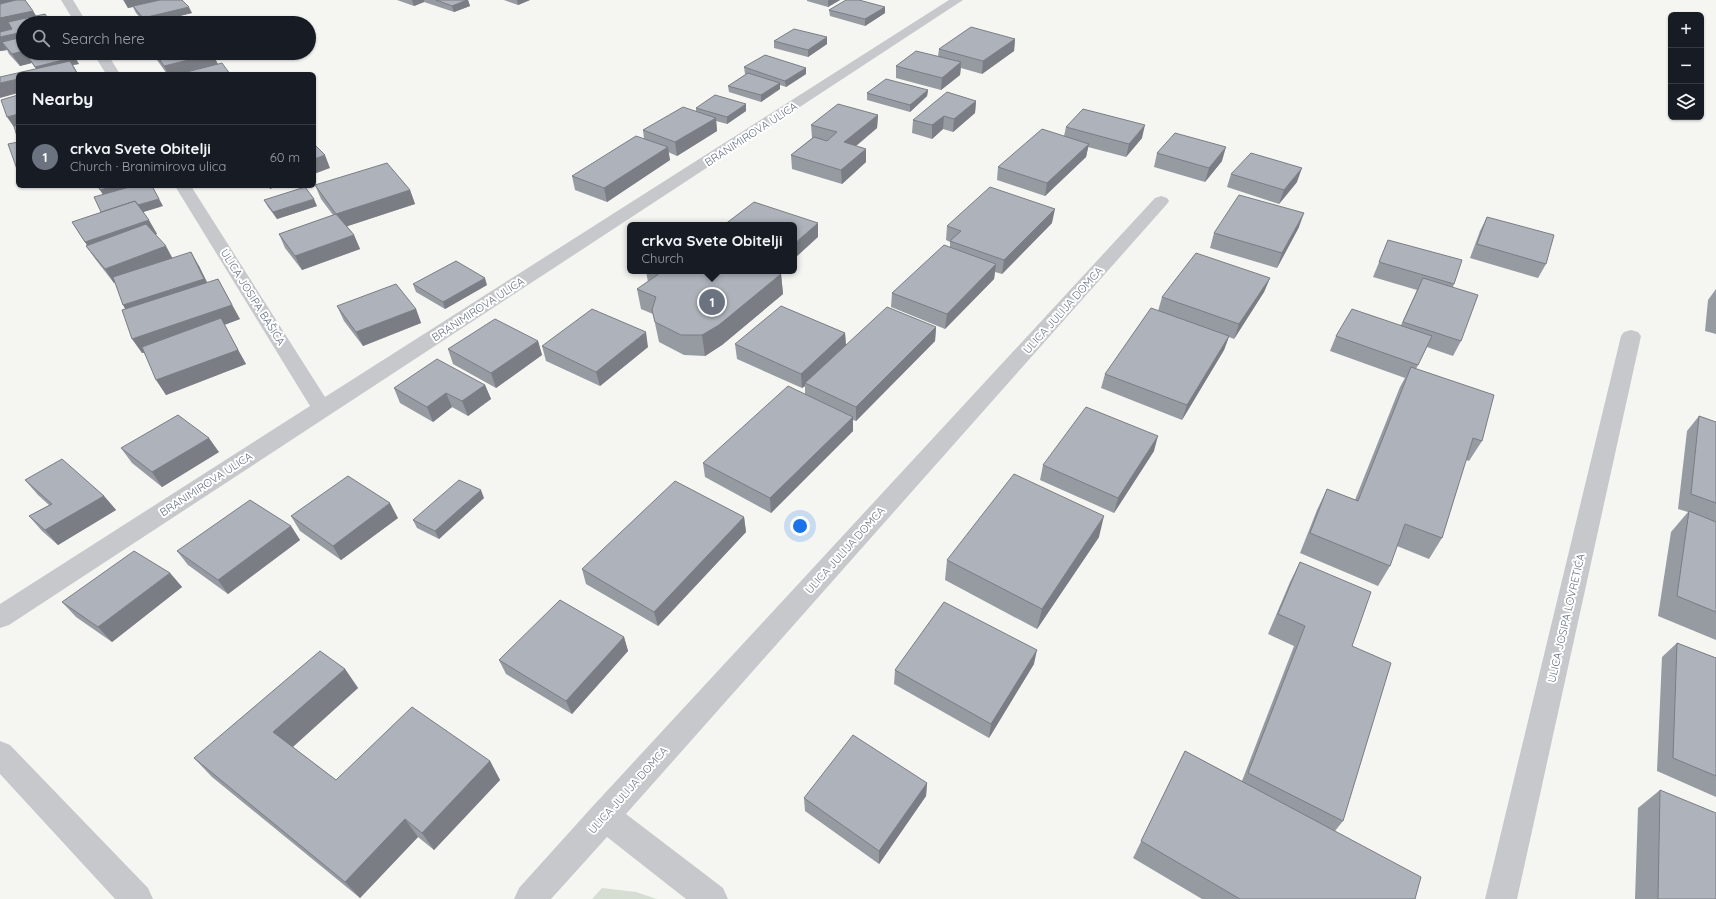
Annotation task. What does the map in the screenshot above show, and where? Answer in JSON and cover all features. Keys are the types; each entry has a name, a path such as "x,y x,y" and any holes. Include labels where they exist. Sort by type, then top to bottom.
{"street":[{"path":"67,0 77,16"},
{"name":"BRANIMIROVA ULICA","path":"0,617 671,186 957,0"},
{"path":"104,60 112,72"},
{"name":"ULICA JOSIPA BAŠIĆA","path":"184,188 322,409"},
{"name":"ULICA JULIJA DOMCA","path":"530,899 1161,201"},
{"name":"ULICA JOSIPA LOVRETIĆA","path":"1501,899 1632,336"},
{"path":"0,754 138,899"},
{"path":"604,816 712,899"}],"shaded area":[{"path":"602,888 636,892 657,899 592,899"}],"building":[{"path":"16,0 25,0 33,11 0,18 0,4"},
{"path":"160,0 182,0 189,7 151,16 141,16 133,6"},
{"path":"436,0 467,0 452,6"},
{"path":"846,0 859,0 885,7 865,19 829,10"},
{"path":"45,14 46,16 36,16"},
{"path":"16,20 16,34 0,37 0,32 12,29 8,22"},
{"path":"971,27 1015,39 983,61 939,49"},
{"path":"794,29 827,37 808,50 774,41"},
{"path":"16,39 16,53 12,54 2,42"},
{"path":"916,51 961,62 942,78 896,66"},
{"path":"765,55 806,68 785,81 744,67"},
{"path":"30,60 63,60 35,67"},
{"path":"160,60 188,60 164,66"},
{"path":"70,61 76,72 22,72"},
{"path":"222,63 229,72 187,72"},
{"path":"16,73 16,79 0,83 0,77"},
{"path":"748,73 780,83 761,95 728,86"},
{"path":"886,79 928,90 910,105 867,93"},
{"path":"947,92 976,101 954,119 944,116 932,125 913,120"},
{"path":"715,95 746,104 727,117 696,108"},
{"path":"16,96 16,115 7,117 1,100"},
{"path":"838,104 878,115 844,142 866,149 841,170 791,155 814,137 827,141 837,132 811,125"},
{"path":"683,107 716,118 675,142 643,130"},
{"path":"1083,109 1145,125 1129,144 1066,127"},
{"path":"1042,129 1089,144 1047,183 998,167"},
{"path":"1175,133 1226,147 1209,168 1157,153"},
{"path":"636,136 668,147 604,188 572,176"},
{"path":"16,142 16,166 8,144"},
{"path":"316,146 325,155 316,158"},
{"path":"1251,153 1302,168 1284,190 1231,174"},
{"path":"387,163 410,190 336,214 316,185"},
{"path":"990,187 1055,209 1004,260 950,241 961,231 947,226"},
{"path":"126,188 153,188 159,199 138,205 135,201 101,212 94,197"},
{"path":"302,188 306,188 314,199 273,212 264,200"},
{"path":"1239,195 1304,213 1282,253 1214,233"},
{"path":"135,201 149,220 85,242 72,222"},
{"path":"754,202 818,223 797,241 797,222 728,222"},
{"path":"336,214 354,235 295,256 279,234"},
{"path":"1487,217 1554,235 1546,264 1477,244"},
{"path":"146,224 166,246 105,269 86,246"},
{"path":"1388,240 1462,260 1454,284 1379,262"},
{"path":"944,245 996,264 947,314 892,293"},
{"path":"191,252 204,279 123,305 113,277"},
{"path":"1196,253 1270,278 1239,324 1162,297"},
{"path":"456,261 485,278 443,302 413,284"},
{"path":"659,274 781,274 719,325 702,335 681,335 655,322 652,310 656,297 637,289"},
{"path":"1423,278 1478,295 1461,341 1403,322"},
{"path":"218,279 232,305 132,339 122,310"},
{"path":"396,284 416,309 356,332 337,306"},
{"path":"781,306 845,333 801,374 735,344"},
{"path":"887,307 936,327 856,407 805,383"},
{"path":"1151,308 1229,336 1187,405 1105,374"},
{"path":"592,309 646,332 596,372 542,346"},
{"path":"1352,309 1432,336 1418,365 1336,336"},
{"path":"221,318 238,350 156,380 142,347"},
{"path":"495,319 538,341 491,373 448,349"},
{"path":"437,359 485,385 462,401 446,393 427,407 394,388"},
{"path":"1411,367 1494,395 1482,441 1473,438 1442,538 1405,524 1390,566 1310,533 1327,489 1358,501"},
{"path":"788,386 853,417 770,498 703,463"},
{"path":"1086,407 1158,436 1118,498 1043,465"},
{"path":"178,415 209,438 152,472 121,448"},
{"path":"1699,416 1716,422 1716,503 1691,494"},
{"path":"62,459 104,496 45,530 29,516 52,504 25,480"},
{"path":"1014,474 1104,516 1042,609 947,560"},
{"path":"348,476 390,503 333,546 291,516"},
{"path":"459,480 481,490 435,531 413,520"},
{"path":"675,481 744,517 654,612 582,569"},
{"path":"250,500 291,526 218,580 177,551"},
{"path":"1689,511 1716,522 1716,612 1677,596"},
{"path":"134,551 170,573 98,627 62,602"},
{"path":"1300,562 1371,592 1352,646 1391,663 1343,821 1248,773 1305,626 1278,614"},
{"path":"560,600 624,637 566,701 499,660"},
{"path":"944,602 1037,650 991,724 895,670"},
{"path":"1677,643 1716,658 1716,776 1673,758"},
{"path":"320,651 345,669 273,732 336,780 412,707 490,761 422,833 405,819 345,882 194,758"},
{"path":"853,735 927,783 879,851 804,798"},
{"path":"1185,751 1421,877 1415,899 1240,899 1141,841"},
{"path":"1660,790 1716,813 1716,899 1658,899"}],"place":[{"name":"crkva Svete Obitelji","path":"712,302"}]}
